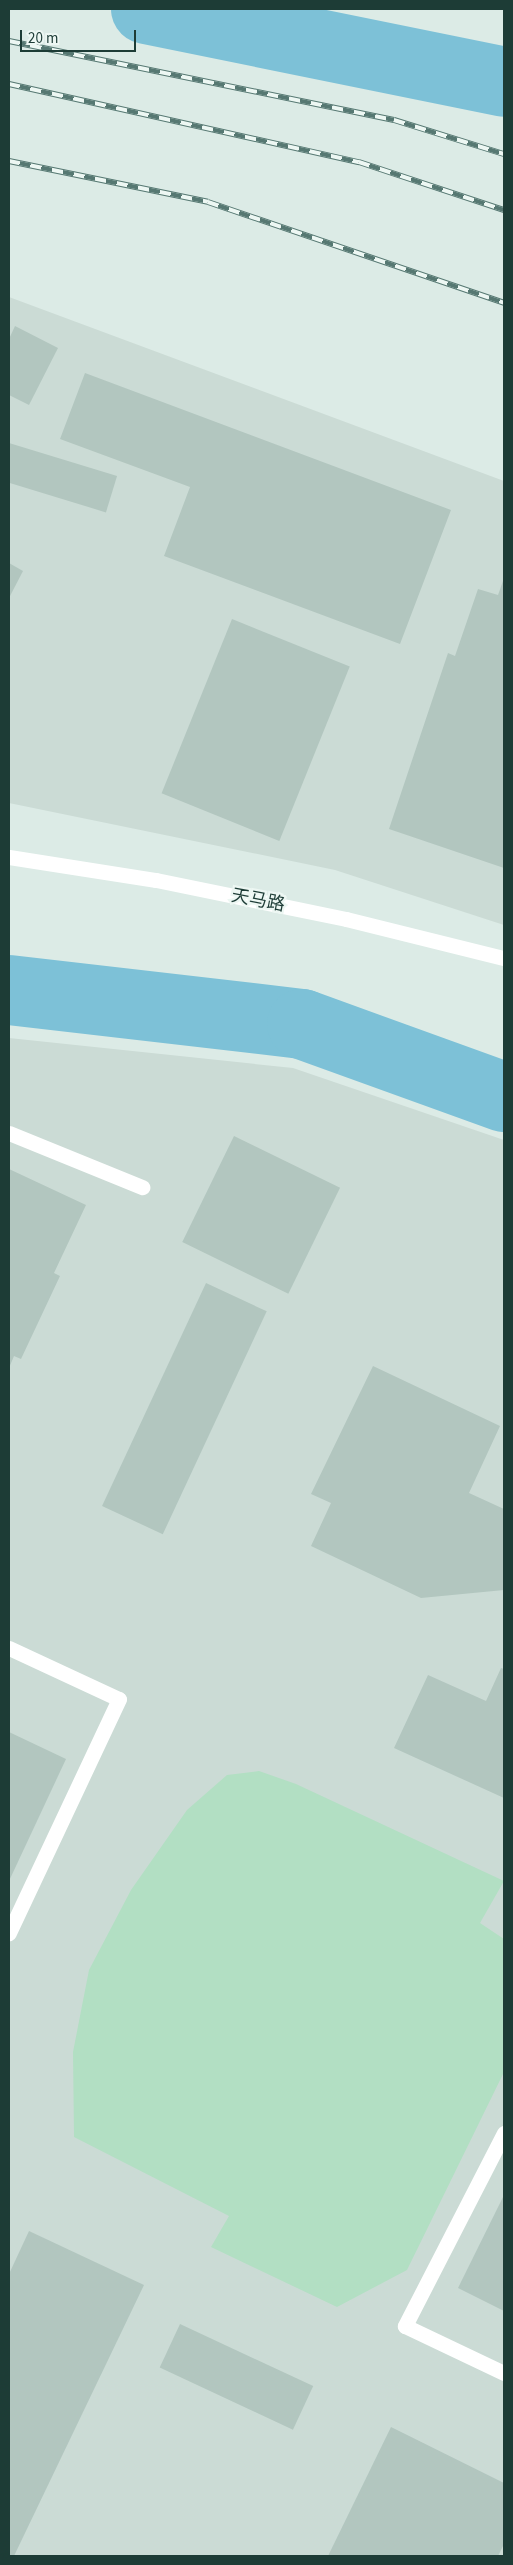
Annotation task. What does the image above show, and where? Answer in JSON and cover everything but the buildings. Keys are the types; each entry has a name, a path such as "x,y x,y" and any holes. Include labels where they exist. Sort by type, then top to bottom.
{"street":[{"name":"天马路","path":"9,857 156,880 346,919 504,958"},
{"path":"9,1133 142,1187"},
{"path":"9,1648 119,1699 9,1933"},
{"path":"504,2133 405,2326 504,2373"}],"shaded area":[{"path":"9,297 504,481 504,925 335,870 9,803"},
{"path":"9,1038 293,1068 504,1140 504,2556 9,2556"}],"green space":[{"path":"259,1771 296,1784 504,1881 480,1923 504,1939 504,2072 407,2270 337,2307 211,2247 229,2216 74,2137 73,2052 89,1970 131,1890 187,1810 227,1775"}],"waterway":[{"path":"146,9 504,82"},
{"path":"9,990 302,1024 504,1097"}],"railway":[{"path":"9,41 394,120 504,154"},
{"path":"9,84 359,162 504,210"},
{"path":"9,161 208,202 504,303"}]}
